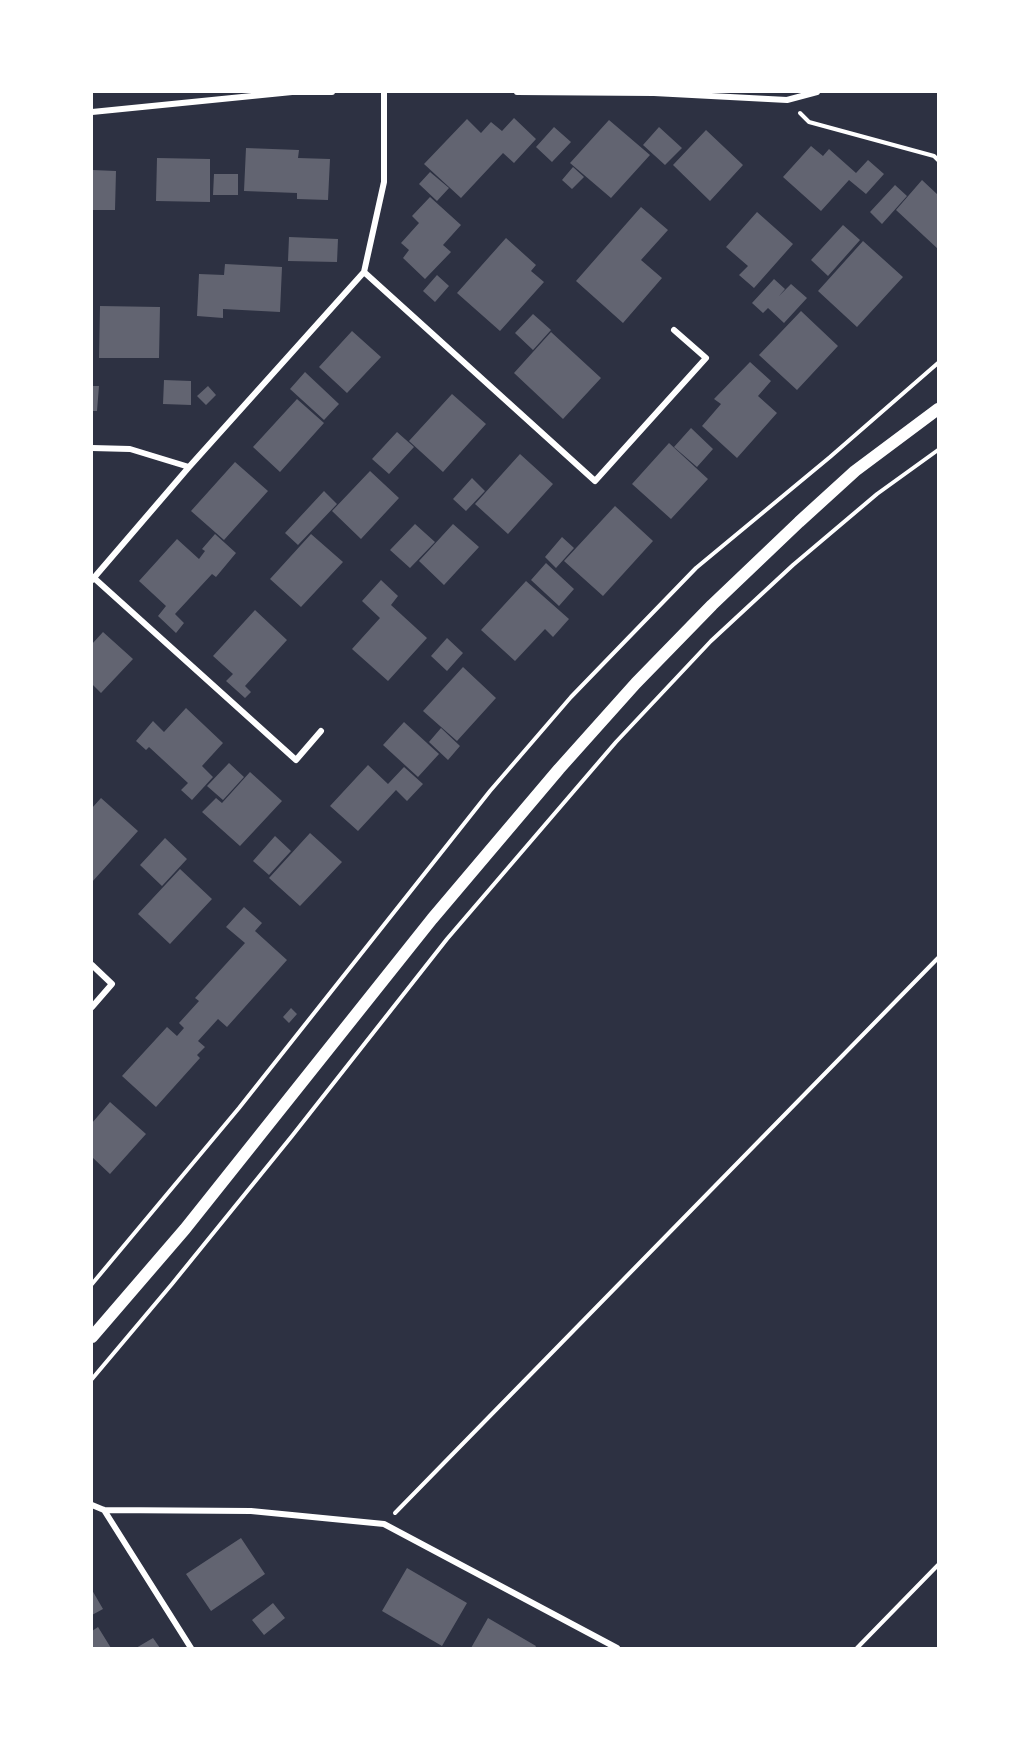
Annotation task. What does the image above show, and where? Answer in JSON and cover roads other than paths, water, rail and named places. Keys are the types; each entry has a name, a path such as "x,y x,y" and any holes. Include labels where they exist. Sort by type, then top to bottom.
{"main road":[{"path":"92,1337 185,1229 432,919 559,769 636,684 712,605 855,471 939,409"}],"street":[{"path":"92,112 292,92 332,92"},
{"path":"321,731 296,760 93,579 189,467 364,272 384,182 384,92"},
{"path":"517,92 654,93 786,100 817,92"},
{"path":"364,272 596,481 706,358 674,330"},
{"path":"92,448 130,449 189,467"},
{"path":"92,965 112,984 92,1007"},
{"path":"92,1505 104,1510 251,1511 384,1524 617,1648"},
{"path":"104,1510 191,1648"}]}
